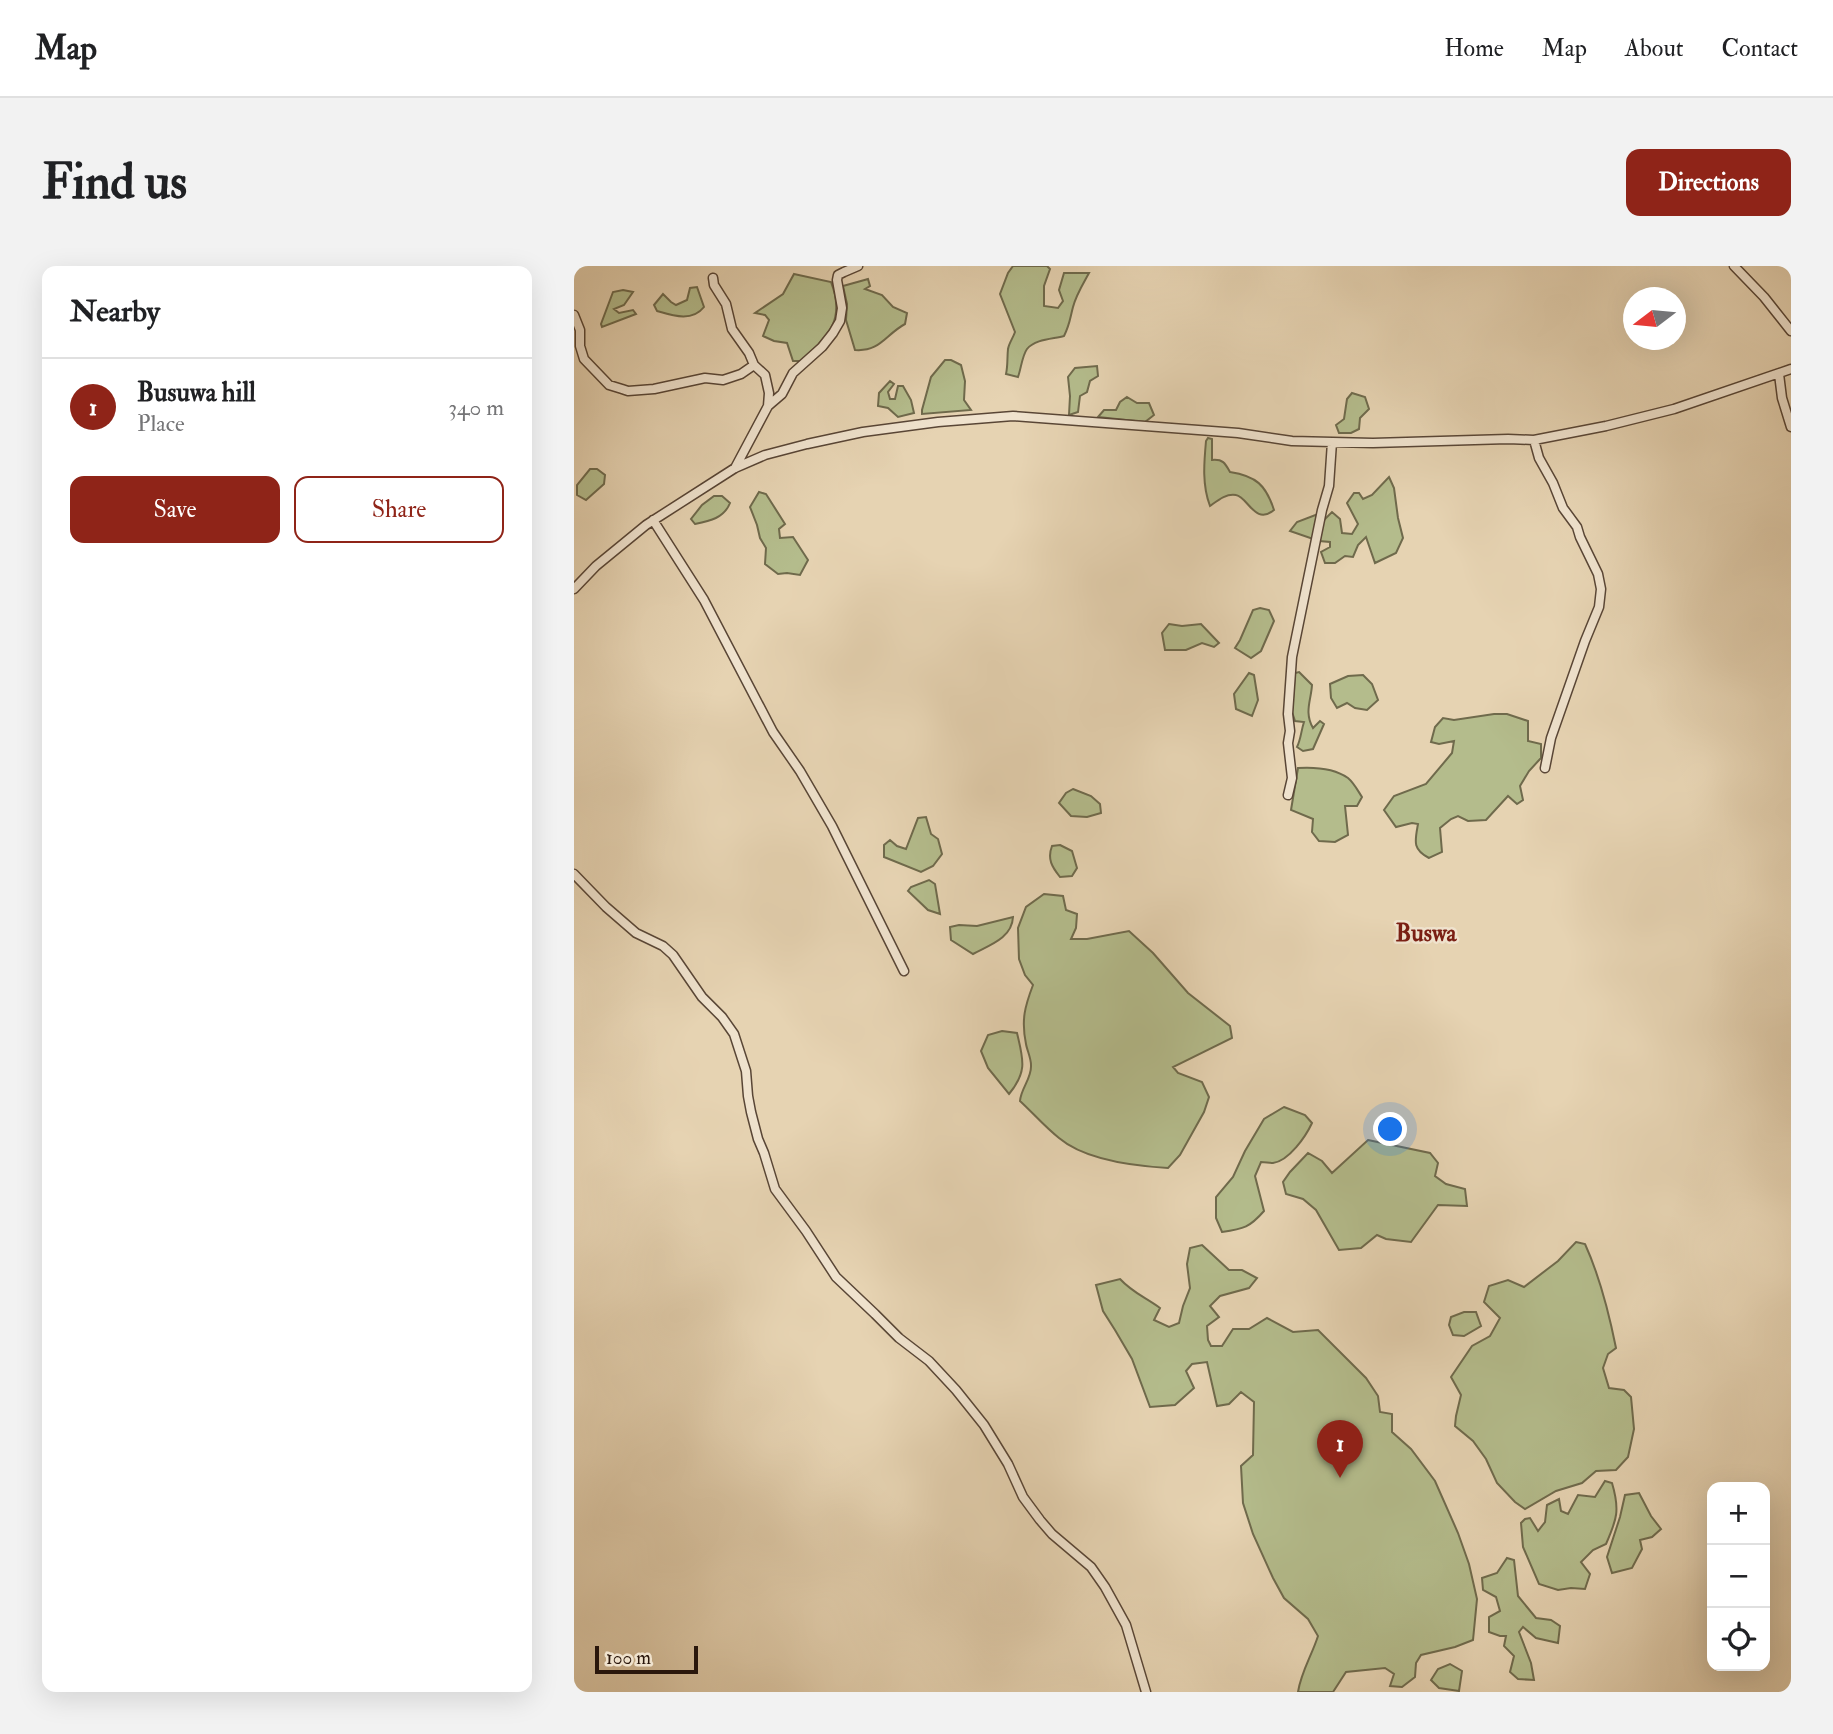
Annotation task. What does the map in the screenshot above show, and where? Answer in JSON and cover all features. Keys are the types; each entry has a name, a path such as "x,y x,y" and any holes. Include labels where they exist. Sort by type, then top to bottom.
{"street":[{"path":"735,468 768,406 782,394 793,373 834,333 842,308 838,275 858,266"},
{"path":"1734,266 1764,297 1791,331"},
{"path":"713,278 714,285 726,304 732,329 754,365 765,375 769,393 768,406"},
{"path":"574,315 584,359 609,385 628,391 654,389 705,378 723,380 741,374 754,365"},
{"path":"574,589 596,566 653,520 735,468 776,452 863,432 1013,416 1238,433 1292,441 1417,443 1534,440 1674,409 1791,369"},
{"path":"1779,373 1782,398 1791,427"},
{"path":"1534,440 1539,458 1563,508 1577,527 1598,574 1601,589 1599,607 1551,738 1545,768"},
{"path":"1288,795 1292,778 1288,714 1292,657 1329,486 1332,442"},
{"path":"653,520 704,600 773,732 800,771 832,826 904,971"},
{"path":"574,874 636,933 663,946 673,955 702,998 722,1017 734,1034 746,1071 748,1096 758,1139 775,1189 836,1277 956,1390 984,1425 1008,1464 1023,1497 1040,1520 1052,1534 1091,1567 1111,1596 1126,1625 1146,1692"}],"green space":[{"path":"1013,266 1047,266 1050,269 1044,286 1044,306 1058,308 1063,301 1059,290 1064,273 1089,273 1076,298 1064,336 1039,341 1030,346 1024,355 1018,377 1006,374 1008,349 1015,332 1000,294"},
{"path":"794,274 831,282 836,307 832,327 801,361 793,361 787,343 763,336 769,320 765,315 755,313 783,294"},
{"path":"868,279 870,286 865,289 882,295 893,307 907,313 905,324 877,346 855,350 846,320 847,304 843,286"},
{"path":"697,287 704,307 694,315 682,317 657,311 654,305 663,294 676,305 687,300 690,288"},
{"path":"613,292 633,292 624,305 614,309 619,313 633,310 636,314 602,327"},
{"path":"945,360 961,365 965,381 964,400 971,410 922,414 931,377"},
{"path":"1097,366 1098,376 1090,381 1087,392 1080,396 1078,412 1069,415 1068,377 1075,368"},
{"path":"890,381 894,384 888,392 890,399 895,399 898,386 903,386 911,400 914,413 898,417 888,408 878,406 879,393"},
{"path":"1352,393 1365,397 1369,409 1360,418 1359,429 1351,433 1339,433 1336,425 1344,419 1347,399"},
{"path":"1127,397 1137,403 1149,403 1154,415 1145,422 1098,417 1104,410 1116,410 1120,402"},
{"path":"1208,438 1212,439 1212,460 1221,461 1230,472 1247,476 1259,483 1274,510 1262,515 1236,495 1229,495 1210,506 1204,474"},
{"path":"590,469 597,469 605,475 604,484 586,500 577,495 577,485"},
{"path":"1389,477 1394,488 1403,538 1396,553 1375,563 1366,537 1358,545 1353,557 1345,556 1335,563 1325,563 1321,552 1330,547 1330,542 1290,531 1297,522 1318,514 1322,522 1332,512 1340,519 1342,533 1352,534 1358,524 1347,503 1354,493 1359,493 1363,499 1372,495"},
{"path":"759,492 766,494 785,524 779,529 780,538 793,537 808,560 800,575 778,574 765,564 766,548 750,507"},
{"path":"714,496 722,496 730,503 727,508 716,518 695,524 691,519 702,505"},
{"path":"1253,610 1269,610 1274,621 1261,651 1251,658 1235,648"},
{"path":"1169,624 1201,624 1219,643 1214,647 1202,643 1186,650 1165,650 1162,633"},
{"path":"1299,672 1312,685 1308,712 1310,722 1313,728 1320,721 1324,724 1313,749 1303,751 1297,747 1304,722 1295,721 1292,712 1295,673"},
{"path":"1249,673 1254,675 1258,700 1252,716 1236,709 1234,694"},
{"path":"1363,675 1372,684 1378,700 1367,710 1347,703 1337,708 1331,698 1330,684 1348,676"},
{"path":"1507,714 1528,721 1528,741 1541,744 1541,758 1520,786 1523,800 1517,804 1508,796 1486,820 1468,821 1458,816 1451,819 1440,828 1442,852 1429,858 1417,848 1418,824 1396,827 1384,810 1394,796 1426,784 1452,753 1454,741 1439,744 1431,742 1435,727 1443,718 1454,720"},
{"path":"1298,768 1331,770 1348,778 1354,785 1362,797 1357,806 1345,806 1348,835 1335,842 1319,841 1312,832 1313,819 1291,810"},
{"path":"1073,789 1091,796 1100,804 1101,813 1087,817 1071,816 1059,803 1066,793"},
{"path":"926,817 931,834 938,839 942,854 933,866 921,872 884,857 884,845 890,840 906,849 918,818"},
{"path":"1060,845 1072,851 1077,868 1072,876 1060,877 1051,863 1052,846"},
{"path":"929,880 935,884 940,914 928,910 908,891 911,887"},
{"path":"1044,894 1063,896 1066,910 1077,914 1076,928 1071,939 1087,939 1129,931 1153,953 1188,993 1230,1026 1232,1038 1173,1067 1178,1073 1202,1082 1209,1097 1204,1112 1180,1155 1168,1168 1140,1166 1082,1152 1059,1138 1020,1101 1031,1070 1024,1020 1033,985 1025,975 1019,959 1018,928 1026,907"},
{"path":"1013,917 1004,936 973,954 951,940 950,927 977,926"},
{"path":"1002,1031 1017,1033 1022,1058 1019,1078 1009,1094 988,1068 981,1051 988,1035"},
{"path":"1284,1107 1305,1115 1312,1123 1301,1141 1285,1158 1273,1163 1261,1162 1255,1176 1264,1211 1246,1226 1222,1232 1216,1218 1216,1197 1233,1177 1264,1119"},
{"path":"1368,1140 1430,1153 1438,1163 1435,1176 1446,1184 1465,1189 1467,1206 1438,1205 1411,1242 1386,1239 1377,1235 1361,1248 1339,1250 1316,1210 1303,1199 1286,1194 1283,1182 1308,1153 1322,1161 1332,1173"},
{"path":"1576,1242 1585,1244 1600,1282 1616,1348 1608,1354 1603,1368 1609,1388 1624,1390 1631,1397 1634,1429 1628,1457 1616,1470 1596,1471 1582,1483 1556,1491 1525,1509 1497,1483 1486,1459 1473,1441 1455,1426 1461,1395 1451,1377 1472,1346 1490,1336 1500,1318 1484,1302 1489,1286 1508,1280 1524,1287 1558,1261"},
{"path":"1202,1245 1229,1270 1242,1270 1257,1278 1249,1288 1220,1296 1210,1306 1219,1317 1207,1326 1211,1346 1222,1346 1233,1329 1249,1329 1267,1318 1293,1332 1318,1330 1366,1378 1378,1396 1380,1412 1392,1414 1392,1432 1411,1449 1435,1481 1469,1564 1477,1599 1473,1640 1421,1655 1416,1663 1415,1677 1402,1687 1390,1686 1394,1674 1385,1668 1346,1672 1333,1692 1298,1692 1318,1636 1308,1619 1284,1598 1253,1534 1243,1503 1241,1466 1253,1455 1254,1402 1241,1392 1229,1404 1217,1406 1207,1362 1192,1364 1186,1371 1194,1388 1175,1405 1150,1407 1132,1359 1103,1311 1096,1285 1120,1279 1160,1308 1154,1320 1169,1327 1179,1323 1190,1288 1187,1264 1190,1248"},
{"path":"1464,1312 1476,1312 1481,1326 1464,1336 1453,1335 1449,1325 1451,1317"},
{"path":"1605,1481 1612,1483 1616,1514 1606,1544 1593,1550 1581,1562 1590,1574 1585,1589 1558,1590 1539,1584 1523,1547 1521,1523 1530,1518 1538,1531 1545,1522 1547,1505 1559,1499 1561,1511 1568,1514 1578,1495 1595,1497"},
{"path":"1639,1493 1661,1529 1652,1537 1640,1540 1642,1549 1632,1568 1612,1573 1607,1557 1625,1495"},
{"path":"1507,1558 1514,1560 1518,1596 1536,1618 1551,1620 1560,1626 1558,1643 1536,1638 1523,1627 1519,1632 1531,1663 1534,1680 1518,1679 1510,1672 1514,1656 1504,1646 1506,1636 1489,1632 1489,1617 1500,1611 1496,1597 1483,1590 1482,1578 1497,1573"},
{"path":"1450,1664 1462,1671 1459,1691 1439,1688 1431,1680 1438,1669"}],"place":[{"name":"Busuwa hill","path":"1340,1478"}],"district":[{"name":"Buswa","path":"1426,933"}]}
